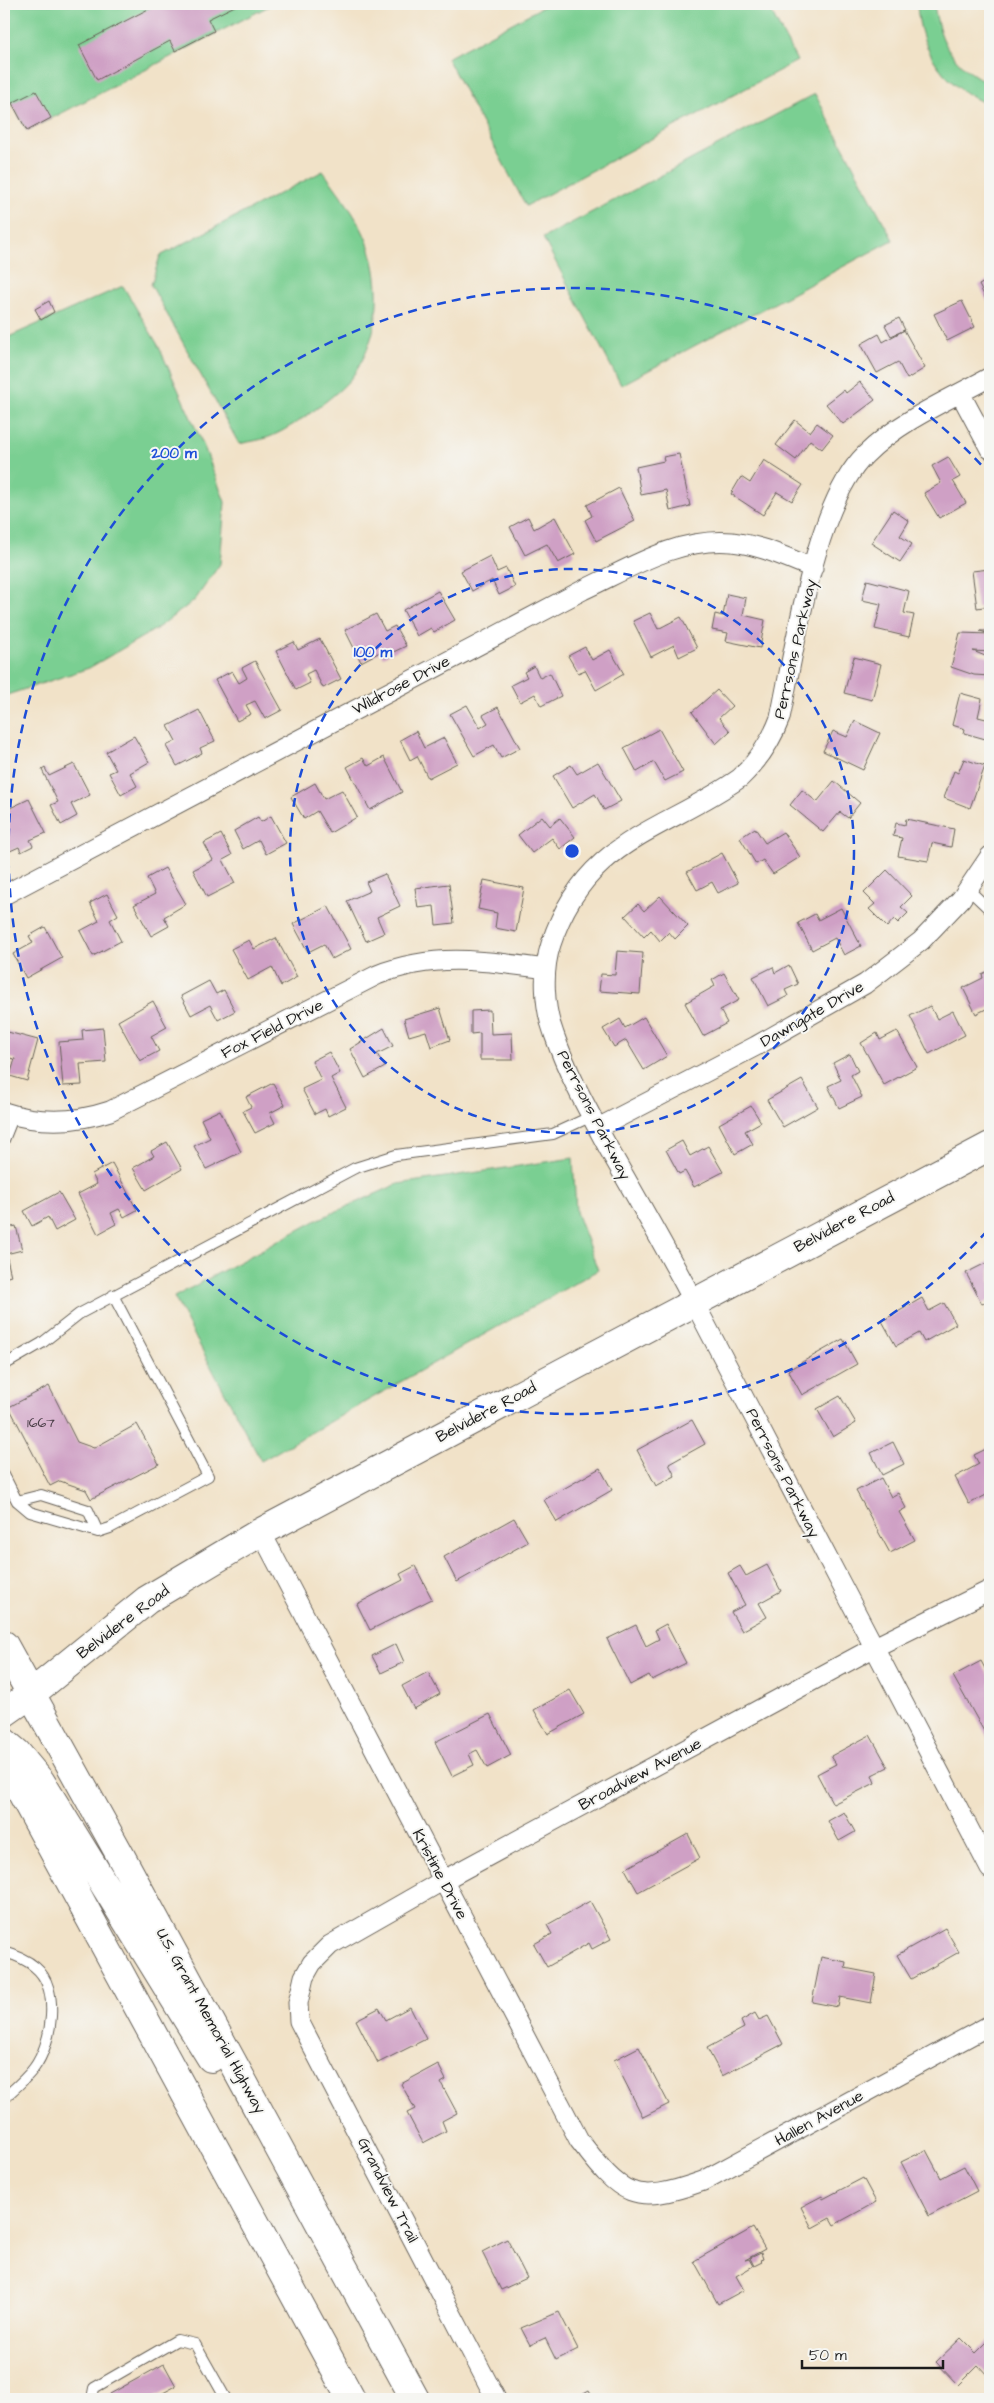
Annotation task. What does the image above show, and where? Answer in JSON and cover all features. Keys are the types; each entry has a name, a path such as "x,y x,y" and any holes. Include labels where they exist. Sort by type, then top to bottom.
{"main road":[{"name":"Belvidere Road","path":"4,1712 31,1694 147,1600 262,1532 694,1301 990,1146"},
{"name":"U.S. Grant Memorial Highway","path":"4,1645 415,2399"},
{"path":"4,1676 31,1694"},
{"path":"4,1742 18,1753 41,1782 219,2071 285,2158"},
{"path":"4,1760 352,2399"}],"street":[{"name":"Perrsons Parkway","path":"990,377 894,431 864,455 853,469 836,496 813,568 780,718 763,753 740,778 642,832 624,844 592,873 565,909 550,945 546,969 547,1002 552,1030 574,1083 694,1301 990,1869"},
{"path":"960,394 990,449"},
{"name":"Wildrose Drive","path":"4,894 583,590 660,553 710,542 733,542 755,547 813,568"},
{"name":"Dawngate Drive","path":"595,1122 756,1046 865,984 921,941 968,889 990,856"},
{"name":"Fox Field Drive","path":"9,1114 51,1122 91,1118 110,1111 352,988 397,967 415,962 454,959 546,969"},
{"name":"Kristine Drive","path":"262,1532 579,2140 610,2178 629,2191 642,2194"},
{"name":"Broadview Avenue","path":"304,1978 312,1963 330,1945 444,1880 874,1648 990,1590"},
{"name":"Grandview Trail","path":"304,1978 298,2003 299,2020 496,2399"},
{"name":"Hallen Avenue","path":"642,2194 677,2190 703,2181 990,2025"}],"lane":[{"path":"968,889 990,910"},
{"path":"4,1140 9,1114"},
{"path":"4,1364 42,1343 67,1322 113,1295 370,1162 396,1155 553,1134 595,1122"},
{"path":"4,1475 17,1501 30,1512 98,1532 110,1528 208,1476 113,1295"},
{"path":"17,1501 41,1495 88,1510 98,1532"},
{"path":"4,1952 16,1956 37,1968 47,1988 52,2017 47,2044 34,2068 6,2094"},
{"path":"92,2399 94,2388 178,2340 195,2344 226,2399"}],"green space":[{"path":"4,4 273,4 27,131 12,103 4,108"},
{"path":"548,4 767,4 797,61 526,206 447,58"},
{"path":"917,4 934,4 940,31 950,52 966,69 990,84 990,105 960,89 938,66 929,52 923,37"},
{"path":"815,94 893,240 621,385 543,238"},
{"path":"323,171 357,220 371,253 377,285 376,317 373,333 361,363 352,377 328,400 294,424 272,436 239,444 151,285 160,256"},
{"path":"123,286 158,345 205,449 225,502 220,564 195,600 156,629 89,668 4,696 4,339"},
{"path":"573,1158 576,1212 598,1270 261,1461 174,1297 319,1219 398,1184"}],"building":[{"path":"158,4 239,4 208,19 214,31 175,51 170,41 97,80 79,45"},
{"path":"36,91 51,118 27,131 12,103"},
{"path":"990,279 990,307 979,285"},
{"path":"49,301 54,312 41,320 35,309"},
{"path":"962,301 975,327 947,341 934,314"},
{"path":"899,318 905,330 891,336 885,325"},
{"path":"904,330 925,368 907,379 898,362 877,373 861,344 879,334 883,342"},
{"path":"860,382 875,400 843,424 826,404 844,390 846,393"},
{"path":"795,420 810,432 817,423 833,435 822,449 810,440 796,460 776,445"},
{"path":"679,454 690,506 670,511 666,490 641,495 636,467 664,461 663,457"},
{"path":"948,457 960,477 953,481 966,503 939,518 924,493 941,483 932,466"},
{"path":"764,460 803,485 792,501 777,492 763,515 731,494 741,477 750,483"},
{"path":"619,488 635,521 596,541 585,520 592,516 587,505"},
{"path":"893,510 909,521 900,536 912,544 900,562 871,543"},
{"path":"528,517 534,529 555,517 575,554 558,563 547,544 525,555 510,527"},
{"path":"490,556 497,572 506,568 515,587 499,595 492,580 472,591 461,571"},
{"path":"990,569 990,606 977,608 972,571"},
{"path":"867,580 909,591 904,613 914,615 909,637 875,629 881,604 862,600"},
{"path":"438,591 455,620 434,632 431,628 417,636 403,610"},
{"path":"727,594 746,598 743,615 765,620 760,648 726,641 728,633 712,630 715,614 723,616"},
{"path":"650,613 658,629 681,617 697,648 679,657 674,645 651,657 633,621"},
{"path":"376,614 385,631 395,626 406,646 383,657 380,652 361,662 345,630"},
{"path":"960,633 990,634 990,652 973,651 990,658 990,676 974,675 951,667"},
{"path":"320,639 341,679 323,688 314,670 306,674 310,683 296,690 276,651 294,642 298,650"},
{"path":"585,647 592,660 610,650 624,674 596,690 585,670 578,673 568,656"},
{"path":"854,657 881,664 872,700 844,693"},
{"path":"255,661 282,710 265,719 255,701 246,705 251,714 237,721 215,680 232,671 239,683 247,678 242,668"},
{"path":"534,666 540,678 550,673 561,696 541,706 535,694 520,702 511,685 527,677 524,672"},
{"path":"717,690 732,706 719,718 730,731 716,744 692,712"},
{"path":"960,693 982,699 978,717 990,720 989,740 964,733 965,729 952,725"},
{"path":"467,705 480,728 488,723 483,715 498,707 520,748 501,758 494,745 474,756 450,714"},
{"path":"199,710 215,741 200,748 202,753 177,766 166,746 176,741 168,726"},
{"path":"855,721 880,733 863,770 823,751 833,731 847,737"},
{"path":"659,729 683,772 665,781 654,762 637,772 624,748"},
{"path":"416,731 424,748 444,738 457,763 428,778 417,756 410,760 400,740"},
{"path":"134,736 149,762 130,773 137,786 121,795 109,773 116,770 106,752"},
{"path":"384,757 402,792 370,810 347,767 363,758 368,766"},
{"path":"964,759 985,766 970,808 944,798 954,771 958,773"},
{"path":"598,762 621,801 604,810 595,794 572,808 553,776 571,765 577,774"},
{"path":"74,764 90,795 71,804 77,816 61,825 51,805 58,802 42,770 45,768 49,776"},
{"path":"834,781 860,803 848,818 840,812 823,832 790,805 802,790 817,802"},
{"path":"315,783 324,799 342,790 357,817 330,833 317,811 304,819 291,797"},
{"path":"29,799 46,833 30,840 33,846 21,852 19,847 10,851 4,839 4,827 9,824 4,811"},
{"path":"271,816 286,843 266,854 259,840 243,849 234,831 258,817 261,822"},
{"path":"542,816 550,826 560,818 575,837 560,849 552,838 532,853 518,835"},
{"path":"906,819 954,829 951,847 932,843 928,861 898,856 902,838 893,836 896,823 905,825"},
{"path":"755,828 765,843 783,832 800,857 773,874 763,860 756,864 740,838"},
{"path":"221,834 232,855 223,860 235,883 207,897 193,870 213,860 204,843"},
{"path":"722,853 738,883 718,893 712,882 697,890 687,872"},
{"path":"165,868 186,904 164,917 169,926 151,936 134,905 155,894 147,878"},
{"path":"887,870 912,896 901,907 908,913 898,923 894,919 887,927 869,909 875,904 864,893"},
{"path":"385,874 400,906 377,917 384,933 366,941 347,901 370,891 366,882"},
{"path":"484,880 524,888 516,932 495,928 497,913 478,909"},
{"path":"449,884 454,923 436,925 434,906 418,908 415,888"},
{"path":"107,894 118,915 110,920 121,941 93,956 80,931 99,921 90,903"},
{"path":"660,896 688,926 675,939 669,932 660,941 651,930 644,937 625,916 638,904 644,911"},
{"path":"328,906 351,949 332,959 324,944 308,952 293,924"},
{"path":"841,908 861,946 844,955 835,938 812,950 798,923 815,914 818,920"},
{"path":"45,927 62,958 26,978 13,954 33,943 29,936"},
{"path":"276,938 297,977 281,986 272,967 248,980 231,949 249,940 254,949"},
{"path":"617,951 643,953 640,994 599,991 601,974 615,975"},
{"path":"789,965 798,984 785,990 788,996 768,1006 753,977 773,967 775,973"},
{"path":"990,970 990,1007 976,1014 963,988 983,978 982,974"},
{"path":"724,973 739,1000 720,1010 727,1023 703,1036 685,1003 715,986 712,980"},
{"path":"209,981 216,994 224,990 235,1011 218,1020 210,1005 191,1015 181,996"},
{"path":"153,1001 167,1027 151,1036 159,1051 140,1061 118,1021"},
{"path":"930,1006 937,1019 953,1011 965,1035 929,1054 910,1016"},
{"path":"440,1008 450,1040 431,1047 426,1031 409,1036 404,1019"},
{"path":"490,1010 491,1034 512,1033 513,1060 480,1060 480,1033 471,1034 471,1011"},
{"path":"644,1017 667,1056 644,1070 626,1040 614,1047 603,1029 620,1019 625,1028"},
{"path":"103,1028 106,1062 80,1064 82,1085 63,1086 59,1042 83,1040 82,1030"},
{"path":"384,1028 393,1046 377,1054 385,1067 365,1078 350,1049"},
{"path":"4,1031 38,1040 27,1081 10,1076 15,1059 4,1057"},
{"path":"897,1031 917,1067 884,1085 861,1043 877,1033 880,1040"},
{"path":"329,1052 340,1073 331,1078 346,1107 328,1116 325,1109 315,1114 302,1089 321,1080 312,1061"},
{"path":"850,1054 858,1071 851,1075 862,1097 839,1108 828,1086 841,1080 833,1063"},
{"path":"802,1080 818,1107 783,1127 767,1100"},
{"path":"273,1083 285,1105 270,1113 275,1123 255,1133 243,1111 251,1107 246,1097"},
{"path":"751,1106 761,1122 745,1131 753,1144 735,1154 719,1124"},
{"path":"220,1110 241,1152 206,1169 194,1146 210,1138 201,1119"},
{"path":"682,1141 690,1156 708,1146 723,1172 694,1187 685,1171 679,1174 666,1150"},
{"path":"167,1142 182,1169 146,1190 133,1168 154,1156 151,1151"},
{"path":"112,1163 137,1210 124,1217 119,1209 111,1213 116,1224 98,1234 78,1194 97,1184 92,1174"},
{"path":"59,1192 75,1220 55,1231 48,1217 32,1226 24,1211"},
{"path":"16,1226 22,1250 6,1254 11,1276 4,1278 4,1229"},
{"path":"988,1262 990,1264 990,1300 982,1304 966,1273"},
{"path":"922,1298 929,1311 944,1303 956,1324 924,1342 919,1333 896,1346 882,1321"},
{"path":"843,1339 857,1364 802,1395 788,1370"},
{"path":"49,1386 77,1442 94,1448 137,1424 159,1464 91,1499 86,1490 60,1481 50,1486 9,1407"},
{"path":"840,1396 856,1423 833,1437 817,1409"},
{"path":"692,1420 705,1444 669,1464 675,1476 656,1486 637,1450"},
{"path":"893,1442 904,1464 882,1475 871,1453"},
{"path":"990,1447 990,1493 969,1504 955,1477 979,1464 974,1455"},
{"path":"600,1468 612,1490 557,1522 544,1500"},
{"path":"881,1478 891,1497 898,1493 906,1508 899,1512 915,1540 890,1553 856,1491"},
{"path":"514,1518 528,1542 457,1582 444,1557"},
{"path":"767,1565 781,1591 759,1603 767,1617 742,1631 731,1612 745,1605 728,1573 740,1566 746,1576"},
{"path":"415,1566 432,1599 370,1630 357,1604 403,1580 400,1574"},
{"path":"666,1624 686,1663 652,1680 649,1675 630,1685 607,1639 636,1625 646,1646 659,1639 655,1630"},
{"path":"396,1644 404,1662 381,1673 372,1656"},
{"path":"981,1661 990,1678 990,1742 953,1676"},
{"path":"428,1672 440,1694 414,1709 402,1686"},
{"path":"570,1690 584,1714 548,1734 534,1710"},
{"path":"490,1714 511,1755 487,1768 477,1750 469,1754 474,1765 452,1776 435,1742"},
{"path":"870,1735 888,1767 872,1775 875,1783 833,1804 817,1774 836,1764 831,1756"},
{"path":"844,1812 855,1832 839,1841 828,1821"},
{"path":"688,1834 700,1858 638,1892 625,1869"},
{"path":"590,1901 611,1939 592,1949 589,1943 547,1967 534,1944 552,1934 547,1925"},
{"path":"945,1928 959,1952 911,1979 897,1955"},
{"path":"821,1957 846,1962 845,1968 876,1974 871,2003 840,1997 838,2007 812,2002"},
{"path":"410,2007 426,2039 378,2063 356,2020 379,2008 386,2020"},
{"path":"755,2013 759,2020 768,2016 783,2044 722,2076 707,2048 744,2028 741,2021"},
{"path":"639,2047 669,2104 643,2117 614,2060"},
{"path":"438,2064 446,2080 441,2083 457,2113 442,2121 446,2131 423,2143 407,2113 415,2109 401,2084"},
{"path":"926,2150 941,2178 964,2166 977,2191 929,2216 901,2162"},
{"path":"863,2178 876,2202 834,2225 830,2218 812,2228 801,2207 822,2196 823,2199"},
{"path":"753,2228 765,2249 745,2260 749,2259 753,2266 736,2276 744,2290 718,2304 694,2261"},
{"path":"507,2239 527,2278 501,2290 482,2252"},
{"path":"761,2253 763,2259 760,2260 762,2262 754,2266 750,2258"},
{"path":"559,2312 578,2349 556,2360 545,2338 530,2345 521,2328"},
{"path":"961,2338 976,2353 990,2339 990,2373 988,2376 978,2365 958,2385 936,2362"},
{"path":"164,2364 176,2386 152,2399 113,2399 110,2394"},
{"path":"589,2390 594,2399 573,2399"}]}
